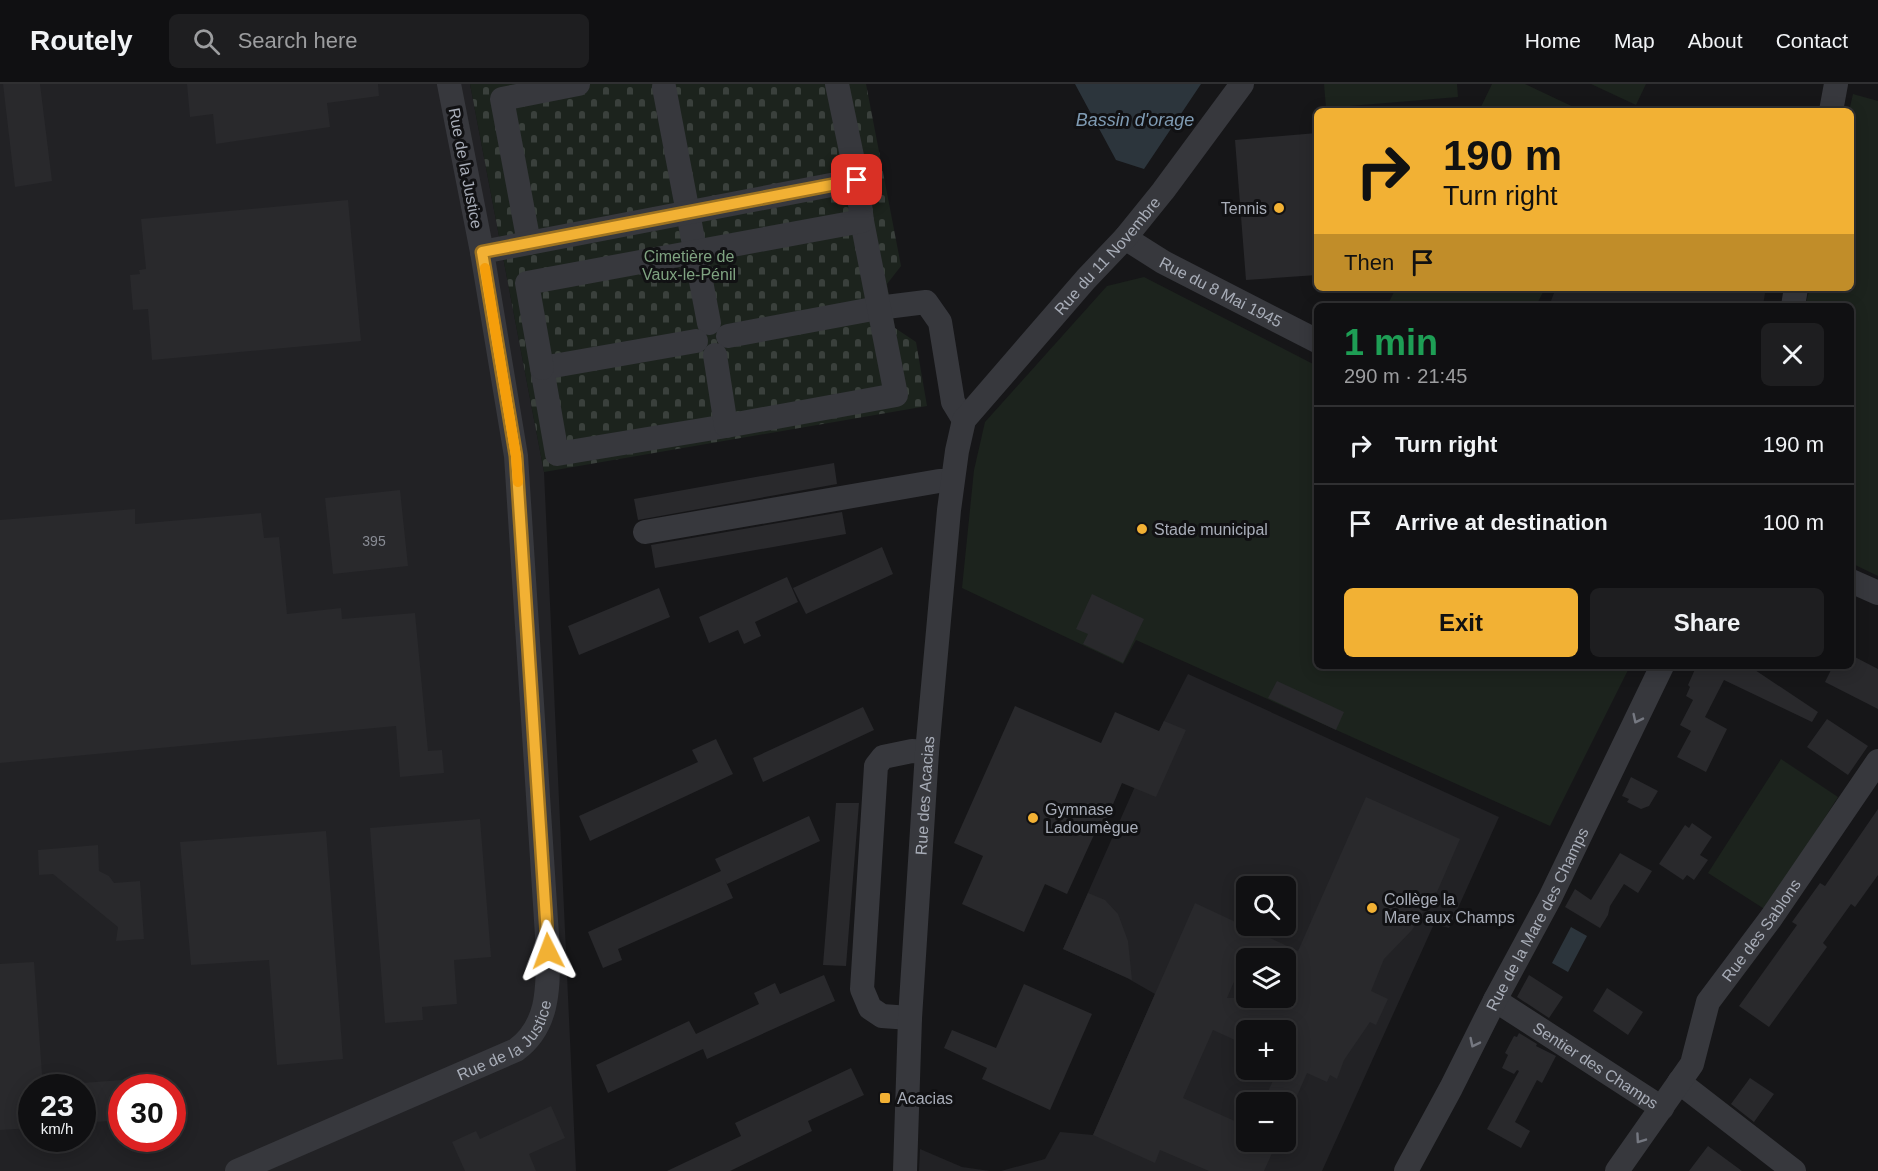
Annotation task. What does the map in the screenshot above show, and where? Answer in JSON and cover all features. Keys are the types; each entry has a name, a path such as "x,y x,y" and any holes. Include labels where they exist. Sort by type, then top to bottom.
{"street":[{"name":"Rue de la Justice","path":"237,1171 516,1050 533,1034 545,1010 548,951 516,456 482,252 449,84"},
{"path":"529,243 500,92 578,84"},
{"path":"837,84 896,395 557,454 527,284 862,221"},
{"name":"Rue du 11 Novembre","path":"964,420 1086,279 1125,238 1163,191 1242,84"},
{"path":"1832,108 1836,84"},
{"path":"663,85 689,212 726,426"},
{"path":"482,252 857,180"},
{"name":"Rue du 8 Mai 1945","path":"1125,238 1163,262 1314,339"},
{"path":"542,368 878,308 926,302 940,322 953,402 964,420"},
{"name":"Rue des Acacias","path":"905,1171 910,1018 935,645 952,480 964,420"},
{"path":"645,532 939,480 952,480"},
{"path":"1854,582 1878,593"},
{"name":"Rue de la Mare des Champs","path":"1406,1171 1550,898 1661,669"},
{"path":"910,1018 882,1016 870,1008 862,989 876,766 884,757 912,751 927,752"},
{"name":"Rue des Sablons","path":"1662,1108 1692,1064 1708,1002 1771,918 1878,761"},
{"name":"Sentier des Champs","path":"1495,1000 1662,1108 1617,1171"},
{"path":"1679,1082 1794,1171"}],"shaded area":[{"path":"0,84 470,84 544,472 576,1171 0,1171"},
{"path":"1555,291 1761,291 1765,293 1763,303 1550,303"},
{"name":"Collège la Mare aux Champs","path":"1188,674 1499,817 1449,928 1434,924 1322,1171 1001,1171 1045,1159 1060,1132 1093,1135 1155,994 1127,978 1063,949 1164,721"},
{"path":"920,1149 962,1167 990,1171 919,1171"}],"green space":[{"name":"Cimetière de Vaux-le-Pénil","path":"470,84 866,84 901,266 887,284 895,328 916,342 927,406 544,472"},
{"path":"1324,84 1457,84 1458,97 1326,108"},
{"path":"1492,84 1525,84 1576,108 1480,108"},
{"path":"1591,84 1646,84 1636,105"},
{"path":"1853,94 1878,101 1878,576 1854,564 1854,303 1806,303 1809,291 1854,291 1854,108 1850,108"},
{"name":"Stade municipal","path":"1144,277 1314,364 1314,669 1628,669 1550,826 1136,640 1123,664 962,588 974,470 985,422 1107,286"},
{"path":"1394,291 1544,291 1538,303 1388,303"},
{"path":"1781,759 1838,797 1766,910 1708,873"}],"water":[{"name":"Bassin d'orage","path":"1075,84 1201,84 1144,169 1116,160"},
{"path":"1571,927 1587,936 1568,972 1552,963"}],"building":[{"path":"3,84 40,84 52,181 15,187"},
{"path":"187,84 378,84 379,96 327,103 330,127 216,144 213,114 190,117"},
{"name":"Tennis","path":"1314,133 1314,275 1246,280 1235,140"},
{"path":"348,200 361,341 152,360 148,309 133,310 130,275 140,274 139,270 146,269 141,219"},
{"path":"834,463 837,484 638,520 634,499"},
{"path":"400,490 408,566 333,574 325,498"},
{"path":"135,509 135,524 261,513 264,538 279,537 287,614 341,608 342,619 415,613 428,751 442,750 444,773 400,777 396,726 0,763 0,520"},
{"path":"842,512 846,534 655,568 651,545"},
{"path":"882,547 893,574 806,614 793,588"},
{"path":"787,577 798,602 755,622 761,636 744,644 738,630 709,643 699,617"},
{"path":"659,588 670,617 579,655 568,626"},
{"path":"1092,594 1144,619 1123,663 1083,644 1088,634 1076,629"},
{"path":"1854,657 1878,669 1878,709 1825,682 1832,669 1854,669"},
{"path":"1695,669 1754,669 1818,712 1812,722 1724,680 1705,717 1727,729 1706,772 1677,757 1691,731 1680,725 1693,700 1686,696 1690,687 1688,685"},
{"path":"1277,681 1344,712 1336,730 1268,698"},
{"name":"Gymnase Ladoumègue","path":"1015,706 1101,743 1115,712 1159,731 1164,721 1186,730 1156,797 1122,783 1103,828 1098,826 1067,894 1045,884 1024,932 962,904 983,856 954,843"},
{"path":"863,707 874,730 763,782 753,758"},
{"path":"1827,719 1868,746 1848,775 1807,747"},
{"path":"716,739 733,774 590,841 579,816 698,762 692,750"},
{"path":"1631,777 1658,791 1649,806 1641,809 1627,802 1629,799 1622,796"},
{"path":"1366,797 1460,839 1437,892 1412,930 1384,959 1371,991 1388,999 1376,1025 1370,1022 1344,1060 1337,1079 1330,1075 1327,1082 1307,1073 1296,1098 1296,1092 1268,1092 1273,1080 1296,1080 1296,1020 1236,1020 1236,1040 1213,1030 1183,1098 1236,1122 1236,1152 1273,1152 1264,1171 1209,1171 1160,1150 1155,1163 1093,1135 1195,903 1236,922 1236,936 1266,936 1292,948 1236,948 1236,977 1227,998 1236,998 1236,1008 1296,1008 1296,950 1298,951"},
{"path":"836,803 859,803 846,966 823,965"},
{"path":"1878,809 1878,875 1855,907 1851,904 1823,943 1827,947 1769,1027 1739,1006 1797,925 1792,922 1820,883 1825,886"},
{"path":"809,816 820,841 727,884 725,880 733,898 618,949 622,960 603,968 588,932 721,871 715,859"},
{"path":"480,819 491,957 454,960 457,1004 422,1007 423,1020 385,1023 370,828"},
{"path":"1692,823 1712,837 1700,855 1708,860 1694,880 1687,875 1683,880 1659,864 1685,825 1689,828"},
{"path":"326,831 343,1059 277,1065 269,960 191,965 180,842"},
{"path":"98,845 99,871 109,876 114,883 140,881 144,939 116,941 118,927 53,874 39,875 38,850"},
{"path":"1620,853 1652,871 1638,893 1624,884 1600,928 1565,907 1575,889 1591,900"},
{"path":"1088,893 1105,900 1118,914 1128,941 1132,980 1063,949"},
{"path":"34,962 42,1074 18,1074 18,1129 0,1130 0,964"},
{"path":"824,975 835,1001 707,1059 703,1049 608,1093 596,1065 689,1021 696,1034 759,1004 754,993 775,983 780,994"},
{"path":"1529,975 1563,997 1549,1018 1517,997"},
{"path":"1024,984 1092,1014 1050,1110 982,1079 987,1068 944,1048 952,1030 996,1048"},
{"path":"1607,988 1643,1012 1628,1035 1593,1011"},
{"path":"1519,1033 1537,1044 1536,1046 1556,1056 1542,1083 1537,1080 1515,1122 1530,1131 1521,1148 1487,1129 1519,1071 1517,1070 1514,1074 1502,1068 1508,1055 1505,1053 1514,1036 1517,1037"},
{"path":"851,1068 864,1095 808,1121 812,1131 730,1171 667,1171 741,1136 735,1123"},
{"path":"1750,1078 1774,1094 1754,1122 1731,1104"},
{"path":"108,1081 108,1121 96,1122 96,1082"},
{"path":"551,1106 565,1138 529,1154 536,1171 465,1171 452,1142 476,1131 480,1139"},
{"path":"1708,1146 1742,1171 1689,1171"}],"slow traffic":[{"path":"485,268 516,456 518,482"}],"place":[{"name":"Tennis","path":"1279,208"},
{"name":"Stade municipal","path":"1142,529"},
{"name":"Gymnase Ladoumègue","path":"1033,818"},
{"name":"Collège la Mare aux Champs","path":"1372,908"},
{"name":"Acacias","path":"885,1098"}],"route":[{"path":"548,951 516,456 482,252 857,180"}]}
